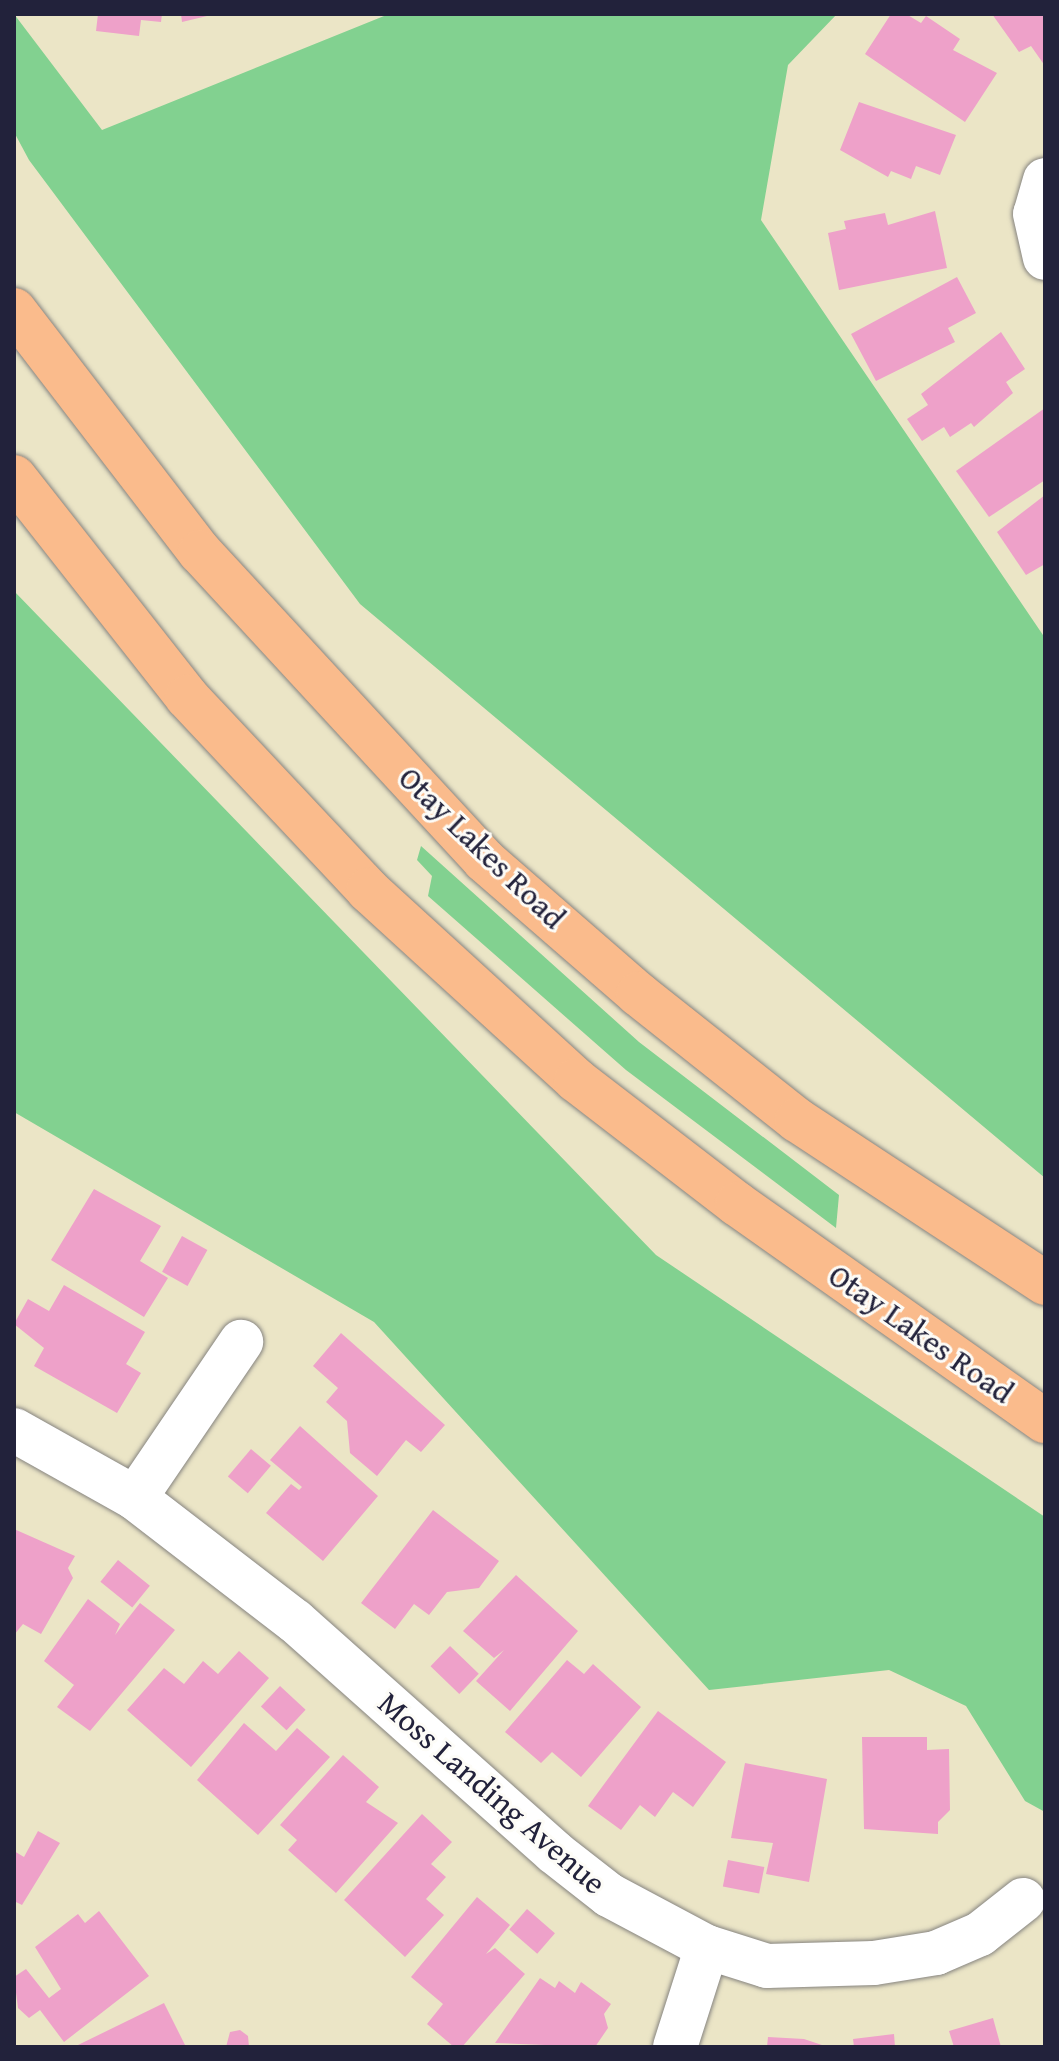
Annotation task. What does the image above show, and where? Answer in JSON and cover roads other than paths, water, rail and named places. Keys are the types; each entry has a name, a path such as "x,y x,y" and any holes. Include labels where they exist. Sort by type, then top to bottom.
{"main road":[{"name":"Otay Lakes Road","path":"14,310 200,552 484,860 638,994 797,1120 1045,1283"},
{"name":"Otay Lakes Road","path":"14,477 187,697 379,901 576,1080 737,1204 1045,1421"}],"street":[{"path":"1045,180 1035,214 1045,258"},
{"path":"135,1498 241,1342"},
{"name":"Moss Landing Avenue","path":"14,1430 135,1498 295,1621 554,1852 609,1895 707,1947 767,1966 874,1963 936,1953 980,1934 1023,1900"},
{"path":"675,2047 707,1947"}]}
